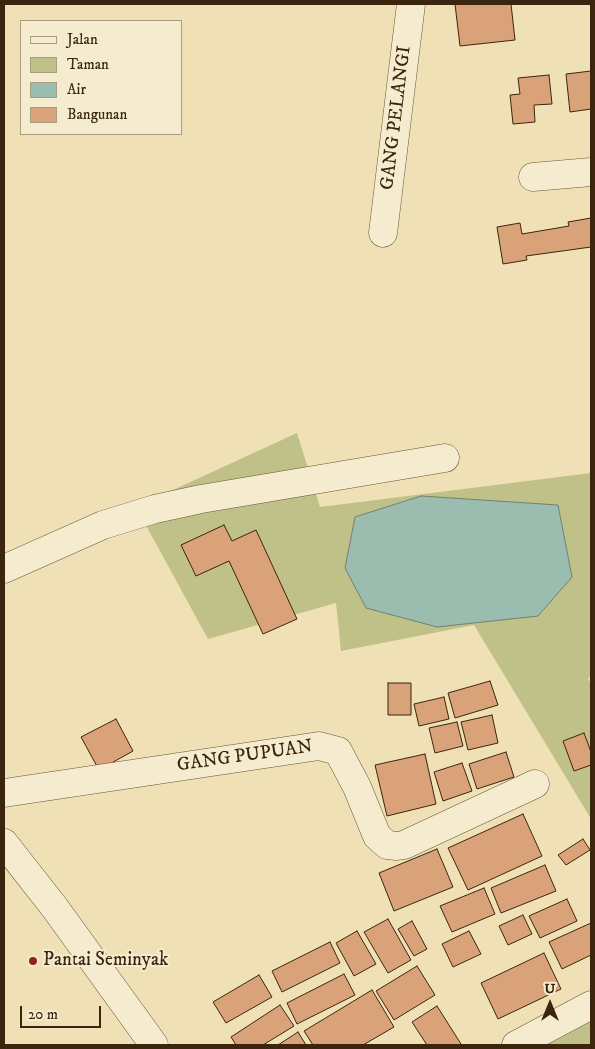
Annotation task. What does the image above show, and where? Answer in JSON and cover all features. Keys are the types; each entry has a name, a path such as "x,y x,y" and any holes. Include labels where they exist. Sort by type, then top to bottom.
{"street":[{"name":"GANG PELANGI","path":"383,233 410,4"},
{"path":"533,177 591,172"},
{"path":"4,569 103,524 155,509 201,499 445,458"},
{"name":"GANG PUPUAN","path":"4,792 319,746 338,751 357,787 377,836 387,846 397,846 536,784"},
{"path":"4,843 61,916 154,1045"},
{"path":"516,1045 591,1005"}],"green space":[{"path":"297,433 320,507 591,473 591,676 588,678 591,685 591,819 474,625 341,651 336,603 208,639 136,507"},
{"path":"591,1017 591,1045 538,1045"}],"water":[{"path":"421,496 558,505 572,577 538,616 437,627 366,608 345,568 355,517"}],"building":[{"path":"455,4 511,4 515,40 460,46"},
{"path":"591,71 591,109 570,112 566,74"},
{"path":"549,75 552,104 534,105 535,122 513,124 510,95 520,94 518,78"},
{"path":"591,218 591,247 526,256 527,260 503,264 497,227 520,223 522,234 569,226 568,222"},
{"path":"224,525 232,541 256,530 297,619 263,634 229,561 196,576 181,545"},
{"path":"490,681 498,705 455,718 448,693"},
{"path":"388,683 411,683 411,715 388,715"},
{"path":"444,697 449,719 419,726 414,704"},
{"path":"492,715 498,743 468,750 461,722"},
{"path":"116,719 133,751 99,770 81,737"},
{"path":"457,722 463,746 435,753 429,728"},
{"path":"584,733 591,752 591,765 574,771 563,741"},
{"path":"506,752 514,777 477,789 469,764"},
{"path":"425,754 436,804 387,816 375,765"},
{"path":"462,763 472,791 443,801 434,772"},
{"path":"523,814 542,856 468,890 448,848"},
{"path":"583,839 590,850 566,865 558,855"},
{"path":"437,849 453,887 394,911 379,873"},
{"path":"545,865 556,891 501,913 491,888"},
{"path":"484,888 495,914 452,932 440,906"},
{"path":"567,899 577,921 540,938 529,916"},
{"path":"523,915 532,934 508,945 499,926"},
{"path":"388,919 411,960 388,973 364,932"},
{"path":"412,921 427,949 414,956 398,929"},
{"path":"591,923 591,955 562,969 549,942"},
{"path":"357,931 376,964 354,976 336,943"},
{"path":"469,931 481,954 453,967 442,944"},
{"path":"330,942 340,963 282,992 272,971"},
{"path":"544,953 561,989 498,1019 481,983"},
{"path":"417,966 435,995 394,1020 376,991"},
{"path":"344,974 355,995 297,1024 287,1003"},
{"path":"259,975 272,997 226,1023 213,1002"},
{"path":"372,990 394,1027 363,1045 313,1045 304,1031"},
{"path":"280,1005 294,1026 263,1045 236,1045 231,1037"},
{"path":"437,1006 461,1044 427,1045 412,1022"},
{"path":"298,1032 306,1045 278,1045"}],"place":[{"name":"Pantai Seminyak","path":"33,961"}]}
